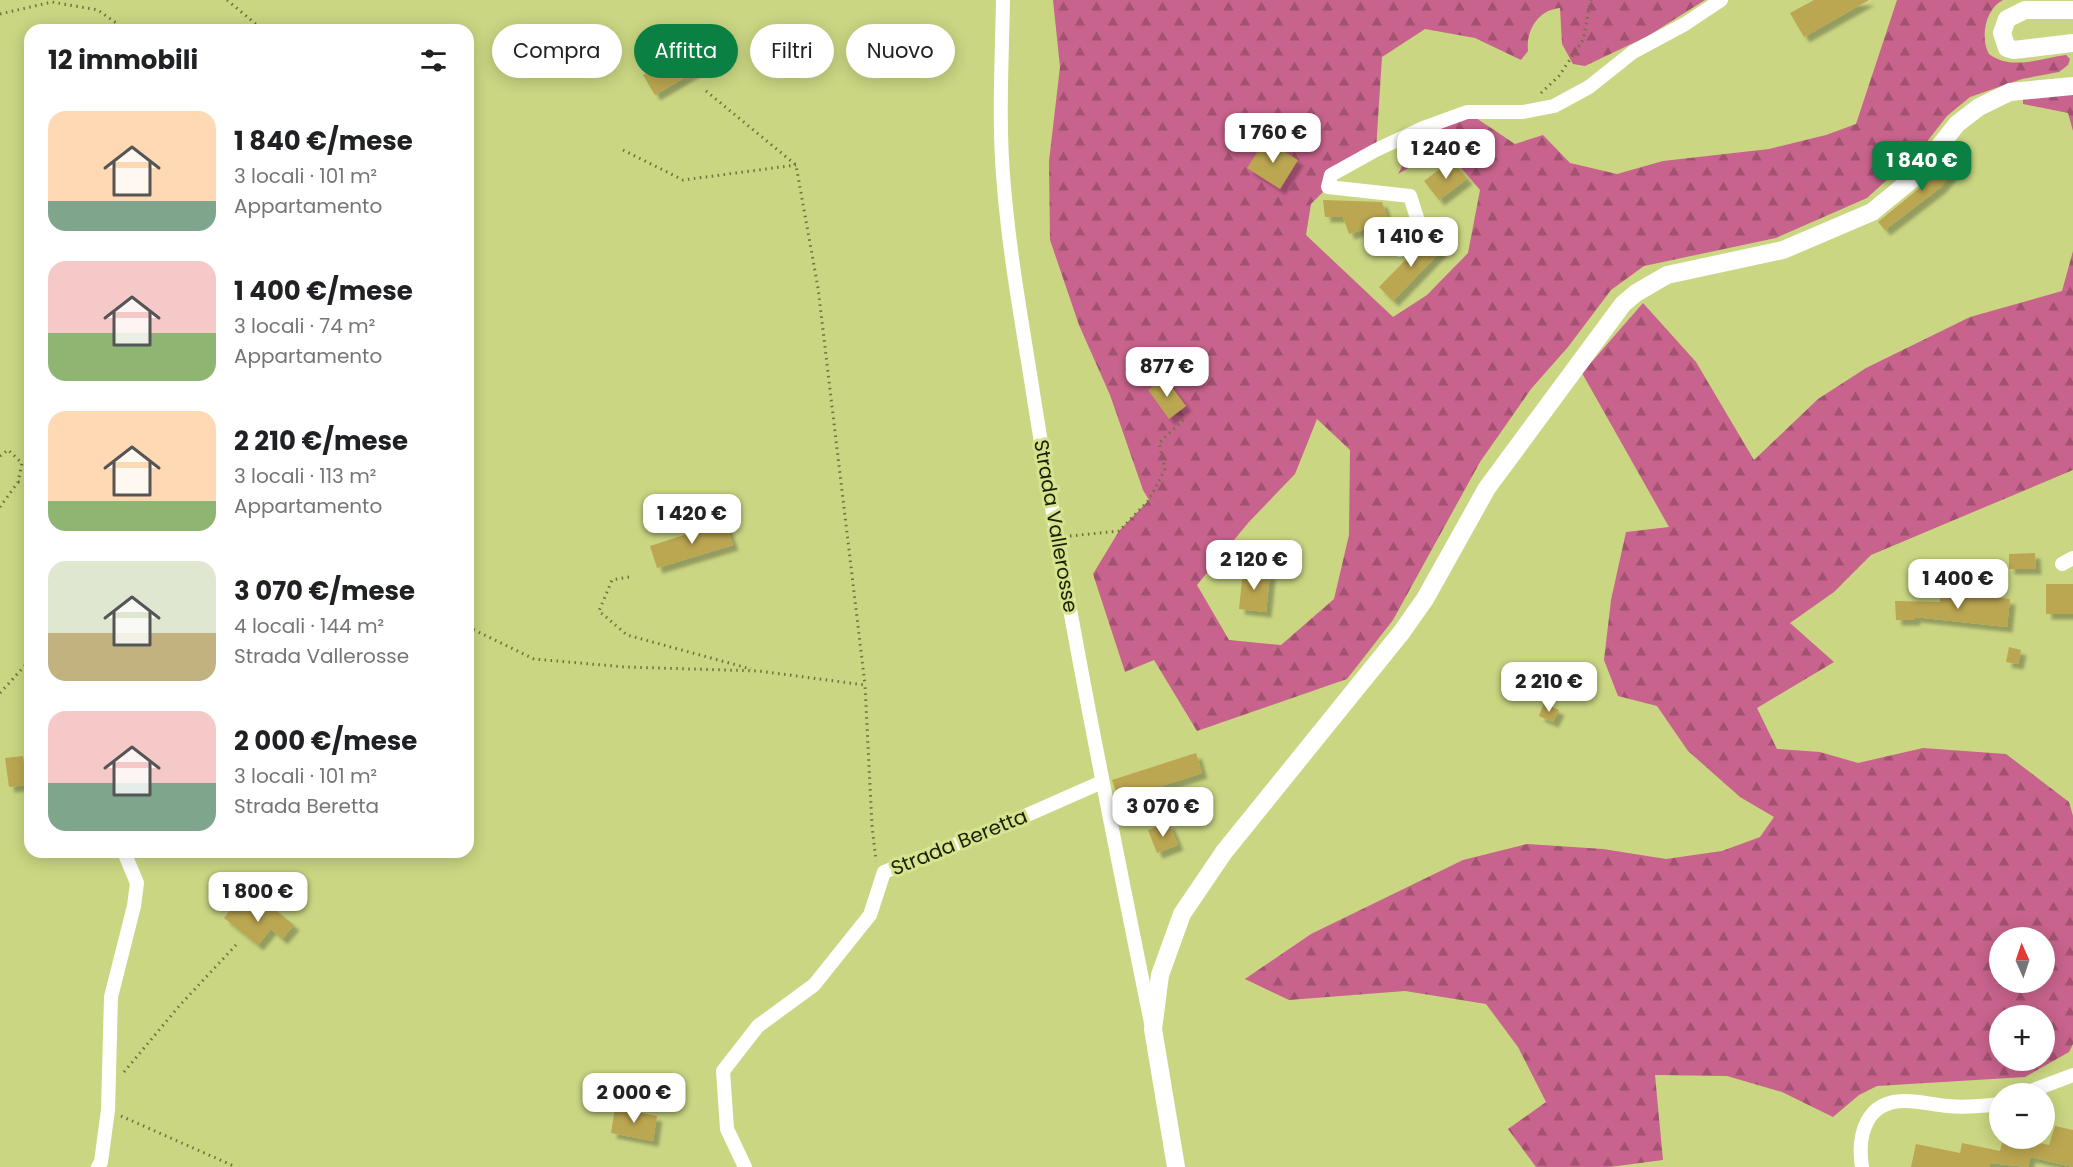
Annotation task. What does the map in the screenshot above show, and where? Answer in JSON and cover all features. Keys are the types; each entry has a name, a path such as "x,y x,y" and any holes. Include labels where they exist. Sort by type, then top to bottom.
{"street":[{"name":"Strada Vallerosse","path":"1003,0 1004,185 1015,291 1102,782 1155,1046"},
{"path":"1401,250 1419,224 1410,196 1328,188 1331,175 1376,150 1467,112 1523,112 1554,106 1589,87 1634,52 1685,24 1721,0"},
{"path":"2073,10 2025,10 2007,19 2002,33 2007,48 2014,50 2073,43"},
{"path":"1176,1167 1155,1046 1154,1012 1160,975 1182,914 1202,882 1401,633 1425,599 1487,488 1623,304 1642,288 1667,275 1783,250 1872,212 1916,176 1957,124 1979,106 2010,92 2073,86"},
{"name":"Strada Beretta","path":"745,1167 727,1129 723,1071 758,1026 814,985 870,915 884,872 995,829 1102,782"},
{"path":"98,1167 101,1162 108,1110 111,997 134,906 137,883 127,858"},
{"path":"2052,1083 2073,1075"},
{"path":"1862,1167 1863,1123 1872,1113 1884,1107 1904,1101 1951,1107 1989,1105"}],"path":[{"path":"227,0 256,24"},
{"path":"1523,112 1559,76 1583,40 1591,0"},
{"path":"0,14 52,2 98,10 118,24"},
{"path":"706,91 796,165 818,288 865,685 874,855 880,869 884,872"},
{"path":"623,150 683,180 796,165"},
{"path":"1057,537 1119,531 1149,501 1165,469 1159,443 1184,419"},
{"path":"0,456 8,450 22,463 18,482 0,507"},
{"path":"18,482 24,482"},
{"path":"629,577 612,580 599,611 627,635 759,670"},
{"path":"474,630 534,659 625,667 759,670 865,685"},
{"path":"0,693 24,667"},
{"path":"108,1092 180,1005 236,945"},
{"path":"108,1110 236,1167"}],"green space":[{"path":"1053,0 1705,0 1648,36 1585,66 1573,64 1562,44 1560,8 1545,13 1535,22 1529,36 1528,51 1521,60 1475,38 1425,29 1382,57 1376,150 1331,175 1328,187 1311,204 1306,235 1393,317 1427,295 1468,253 1480,190 1444,148 1398,174 1423,128 1467,112 1515,144 1543,135 1570,163 1617,174 1663,161 1769,149 1826,135 1856,124 1897,0 2003,0 1992,10 1986,24 1985,40 1989,54 2007,62 2016,63 2066,55 2070,59 2068,65 2059,72 2022,79 1970,97 1947,116 1922,148 1867,198 1776,238 1644,266 1611,290 1568,347 1531,389 1480,462 1393,620 1347,679 1197,731 1154,660 1125,672 1093,574 1119,531 1149,500 1143,490 1110,395 1079,325 1050,240 1049,161 1060,67","holes":["1317,419 1350,450 1349,535 1334,599 1281,645 1229,640 1197,585 1248,523 1295,474"]},
{"path":"2073,94 2073,131 2068,113 2023,104 2023,98"},
{"path":"2073,251 2073,470 1871,555 1834,592 1790,623 1834,662 1757,708 1777,749 1820,752 1858,763 1923,748 2006,754 2069,802 2073,816 2073,1044 2069,1052 2055,1060 2055,1005 1989,1005 1989,1071 2036,1071 2025,1077 1877,1086 1859,1095 1833,1117 1782,1092 1727,1076 1655,1075 1663,1160 1610,1167 1536,1167 1508,1129 1546,1102 1518,1047 1486,1004 1405,991 1289,1000 1245,979 1311,934 1463,860 1527,844 1603,849 1666,859 1722,851 1760,837 1774,817 1740,797 1688,751 1657,706 1618,696 1604,660 1611,600 1626,532 1669,527 1582,373 1643,303 1696,362 1754,460 1818,399 1866,368 1970,317 2062,291"}],"building":[{"path":"1814,0 1869,0 1804,37 1790,13"},
{"path":"645,78 684,78 655,95"},
{"path":"1265,140 1298,160 1280,189 1247,168"},
{"path":"1946,156 1959,165 1941,187 1885,230 1878,222 1923,185"},
{"path":"1452,160 1467,179 1439,200 1424,181"},
{"path":"1323,200 1382,202 1389,222 1349,234 1343,217 1325,217"},
{"path":"1430,235 1444,248 1393,301 1379,287"},
{"path":"1165,378 1186,406 1169,419 1148,390"},
{"path":"725,522 733,545 657,568 650,546"},
{"path":"2035,553 2036,569 2009,569 2009,554"},
{"path":"1243,571 1270,574 1266,612 1239,609"},
{"path":"2046,584 2073,584 2073,614 2046,614"},
{"path":"1941,592 2010,599 2007,627 1915,617 1915,620 1896,620 1895,601 1940,602"},
{"path":"2009,647 2021,650 2018,664 2006,662"},
{"path":"1544,703 1559,710 1553,722 1539,716"},
{"path":"1196,753 1202,773 1119,800 1112,780"},
{"path":"23,756 24,785 9,787 5,758"},
{"path":"1169,823 1178,845 1157,853 1148,830"},
{"path":"237,901 260,919 270,906 294,925 282,939 271,929 258,945 224,918"},
{"path":"615,1108 657,1116 653,1141 611,1133"},
{"path":"2055,1126 2073,1130 2073,1167 2030,1157 2028,1167 1990,1163 1990,1167 1911,1167 1916,1144 1960,1153 1962,1143 2000,1151 2000,1149 2055,1149"}]}
